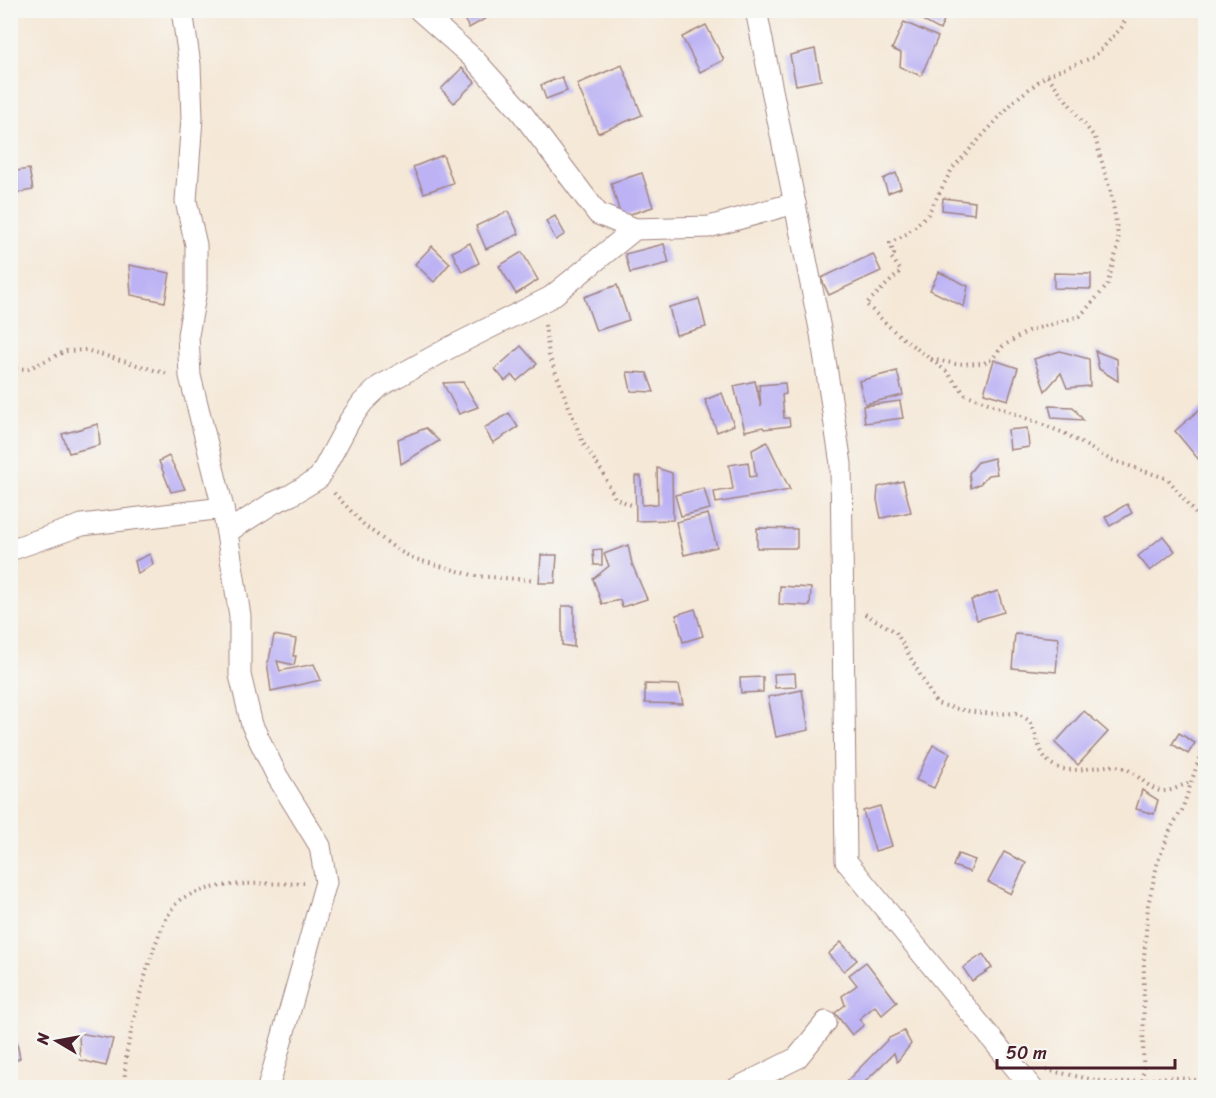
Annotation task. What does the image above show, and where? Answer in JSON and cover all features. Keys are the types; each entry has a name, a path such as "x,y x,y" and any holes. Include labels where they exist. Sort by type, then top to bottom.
{"street":[{"path":"182,10 190,64 192,118 186,201 196,245 196,290 188,335 190,376 224,508 240,616 240,675 252,725 277,776 320,846 326,882 268,1088"},
{"path":"419,10 472,58 518,108 598,214 635,229 709,227 795,203"},
{"path":"756,10 821,334 841,464 846,861 1032,1088"},
{"path":"227,532 319,478 350,420 363,402 380,386 451,346 551,297 635,229"},
{"path":"10,550 82,525 224,508"},
{"path":"737,1088 797,1058 826,1022"}],"path":[{"path":"1128,10 1123,26 1094,57 1047,75 1015,100 952,169 928,214 908,233 890,243 894,254 891,257 902,271 866,304 895,332 946,371 965,394 1064,433 1109,459 1168,479 1199,518 1206,522"},
{"path":"927,358 956,364 984,363 993,358 1003,346 1028,331 1080,315 1107,286 1119,242 1112,196 1095,138 1047,75"},
{"path":"551,297 545,326 549,355 583,443 603,473 615,498 634,506"},
{"path":"10,368 28,369 66,351 87,350 161,373 190,376"},
{"path":"319,478 365,526 399,551 415,559 476,576 532,580"},
{"path":"843,601 896,632 936,702 963,711 990,715 1017,713 1029,722 1045,758 1056,767 1081,770 1113,765 1127,768 1157,790 1164,791 1190,782"},
{"path":"1143,1080 1144,958 1148,905 1158,861 1172,826 1182,810 1206,738"},
{"path":"124,1088 127,1053 147,969 171,909 180,898 199,891 225,886 326,882"},
{"path":"1011,1063 1115,1084 1168,1077 1206,1081"}],"building":[{"path":"459,10 493,10 495,13 469,28"},
{"path":"913,10 948,10 940,30 925,22"},
{"path":"904,22 938,37 921,76 900,67 901,53 892,49"},
{"path":"706,25 724,60 700,72 682,37"},
{"path":"815,49 821,80 796,85 790,55"},
{"path":"622,65 642,115 598,133 577,84"},
{"path":"462,68 475,82 454,103 441,89"},
{"path":"562,77 567,91 546,99 541,85"},
{"path":"443,155 453,183 424,193 413,167"},
{"path":"29,169 33,190 10,194 10,172"},
{"path":"642,173 653,207 621,217 611,183"},
{"path":"896,173 901,188 888,193 883,179"},
{"path":"943,198 975,202 974,214 942,210"},
{"path":"508,211 519,234 486,249 476,226"},
{"path":"555,216 565,234 556,240 546,221"},
{"path":"470,243 479,263 462,272 452,252"},
{"path":"664,244 669,263 630,273 625,254"},
{"path":"432,246 450,263 434,282 415,264"},
{"path":"522,252 538,280 516,294 499,266"},
{"path":"873,254 881,271 829,295 821,278"},
{"path":"129,265 170,273 165,302 131,295"},
{"path":"939,272 968,286 964,307 930,290"},
{"path":"1054,273 1091,274 1091,289 1054,288"},
{"path":"617,285 629,320 596,331 584,297"},
{"path":"699,299 706,327 676,335 669,307"},
{"path":"521,346 537,364 517,381 512,375 505,381 495,369"},
{"path":"1060,351 1089,359 1090,386 1067,388 1061,373 1045,391 1034,359"},
{"path":"1095,351 1117,359 1118,381 1099,369"},
{"path":"994,360 1018,368 1008,400 984,393"},
{"path":"897,371 903,395 865,404 859,381"},
{"path":"627,372 647,373 654,392 631,391"},
{"path":"755,381 761,407 759,385 785,383 786,394 782,395 784,418 789,418 790,426 764,429 763,427 745,431 734,386"},
{"path":"463,382 478,407 459,414 443,383"},
{"path":"722,393 734,425 717,432 705,400"},
{"path":"900,401 903,418 865,423 863,406"},
{"path":"1049,406 1073,407 1083,420 1052,418"},
{"path":"1201,408 1206,414 1206,454 1199,460 1175,431"},
{"path":"509,413 518,427 493,443 484,428"},
{"path":"98,424 100,445 69,453 62,434"},
{"path":"426,428 439,441 401,464 398,439"},
{"path":"1027,428 1029,447 1010,450 1008,430"},
{"path":"767,442 790,490 716,503 714,492 733,489 729,465 748,462 750,477 756,476 752,450"},
{"path":"169,456 185,489 171,492 159,461"},
{"path":"994,458 997,474 988,475 980,484 971,488 969,473 978,462"},
{"path":"657,468 672,473 673,520 636,521 635,476 641,476 642,505 658,504"},
{"path":"903,481 911,512 881,518 877,500 878,487"},
{"path":"704,488 710,509 681,516 675,495"},
{"path":"1127,504 1132,513 1110,526 1105,517"},
{"path":"708,514 717,547 684,555 676,522"},
{"path":"757,528 797,529 797,548 757,548"},
{"path":"1163,536 1175,551 1150,571 1138,556"},
{"path":"628,545 632,564 647,599 622,607 620,600 602,604 593,579 609,566 604,554"},
{"path":"602,549 602,565 594,565 593,550"},
{"path":"150,554 153,564 138,574 135,561"},
{"path":"541,555 557,555 555,583 539,583"},
{"path":"780,586 811,588 810,606 779,604"},
{"path":"998,591 1004,612 977,620 971,600"},
{"path":"562,606 574,606 574,647 562,645"},
{"path":"695,609 703,636 683,642 676,615"},
{"path":"1015,634 1059,638 1056,672 1012,668"},
{"path":"274,635 296,639 294,665 277,661 280,671 314,664 321,680 271,691 267,661"},
{"path":"795,673 796,687 775,688 774,674"},
{"path":"763,677 763,692 741,693 740,678"},
{"path":"645,684 679,685 683,704 645,703"},
{"path":"802,690 809,730 776,737 768,697"},
{"path":"1084,711 1108,732 1078,765 1055,743"},
{"path":"1179,733 1195,743 1188,754 1172,744"},
{"path":"933,745 950,753 934,788 916,780"},
{"path":"1142,790 1158,800 1154,814 1136,809"},
{"path":"880,806 892,846 875,851 863,811"},
{"path":"1004,852 1026,863 1011,894 988,882"},
{"path":"958,854 975,860 970,872 953,866"},
{"path":"841,942 857,960 844,971 828,954"},
{"path":"983,954 992,968 972,981 963,968"},
{"path":"866,962 897,1002 882,1015 875,1006 859,1019 864,1025 852,1035 835,1013 845,1005 842,996 857,985 849,975"},
{"path":"904,1031 911,1044 897,1062 894,1053 859,1088 840,1088 889,1038"},
{"path":"79,1033 113,1039 106,1066 80,1060"},
{"path":"15,1034 20,1058 10,1064 10,1035"}]}
